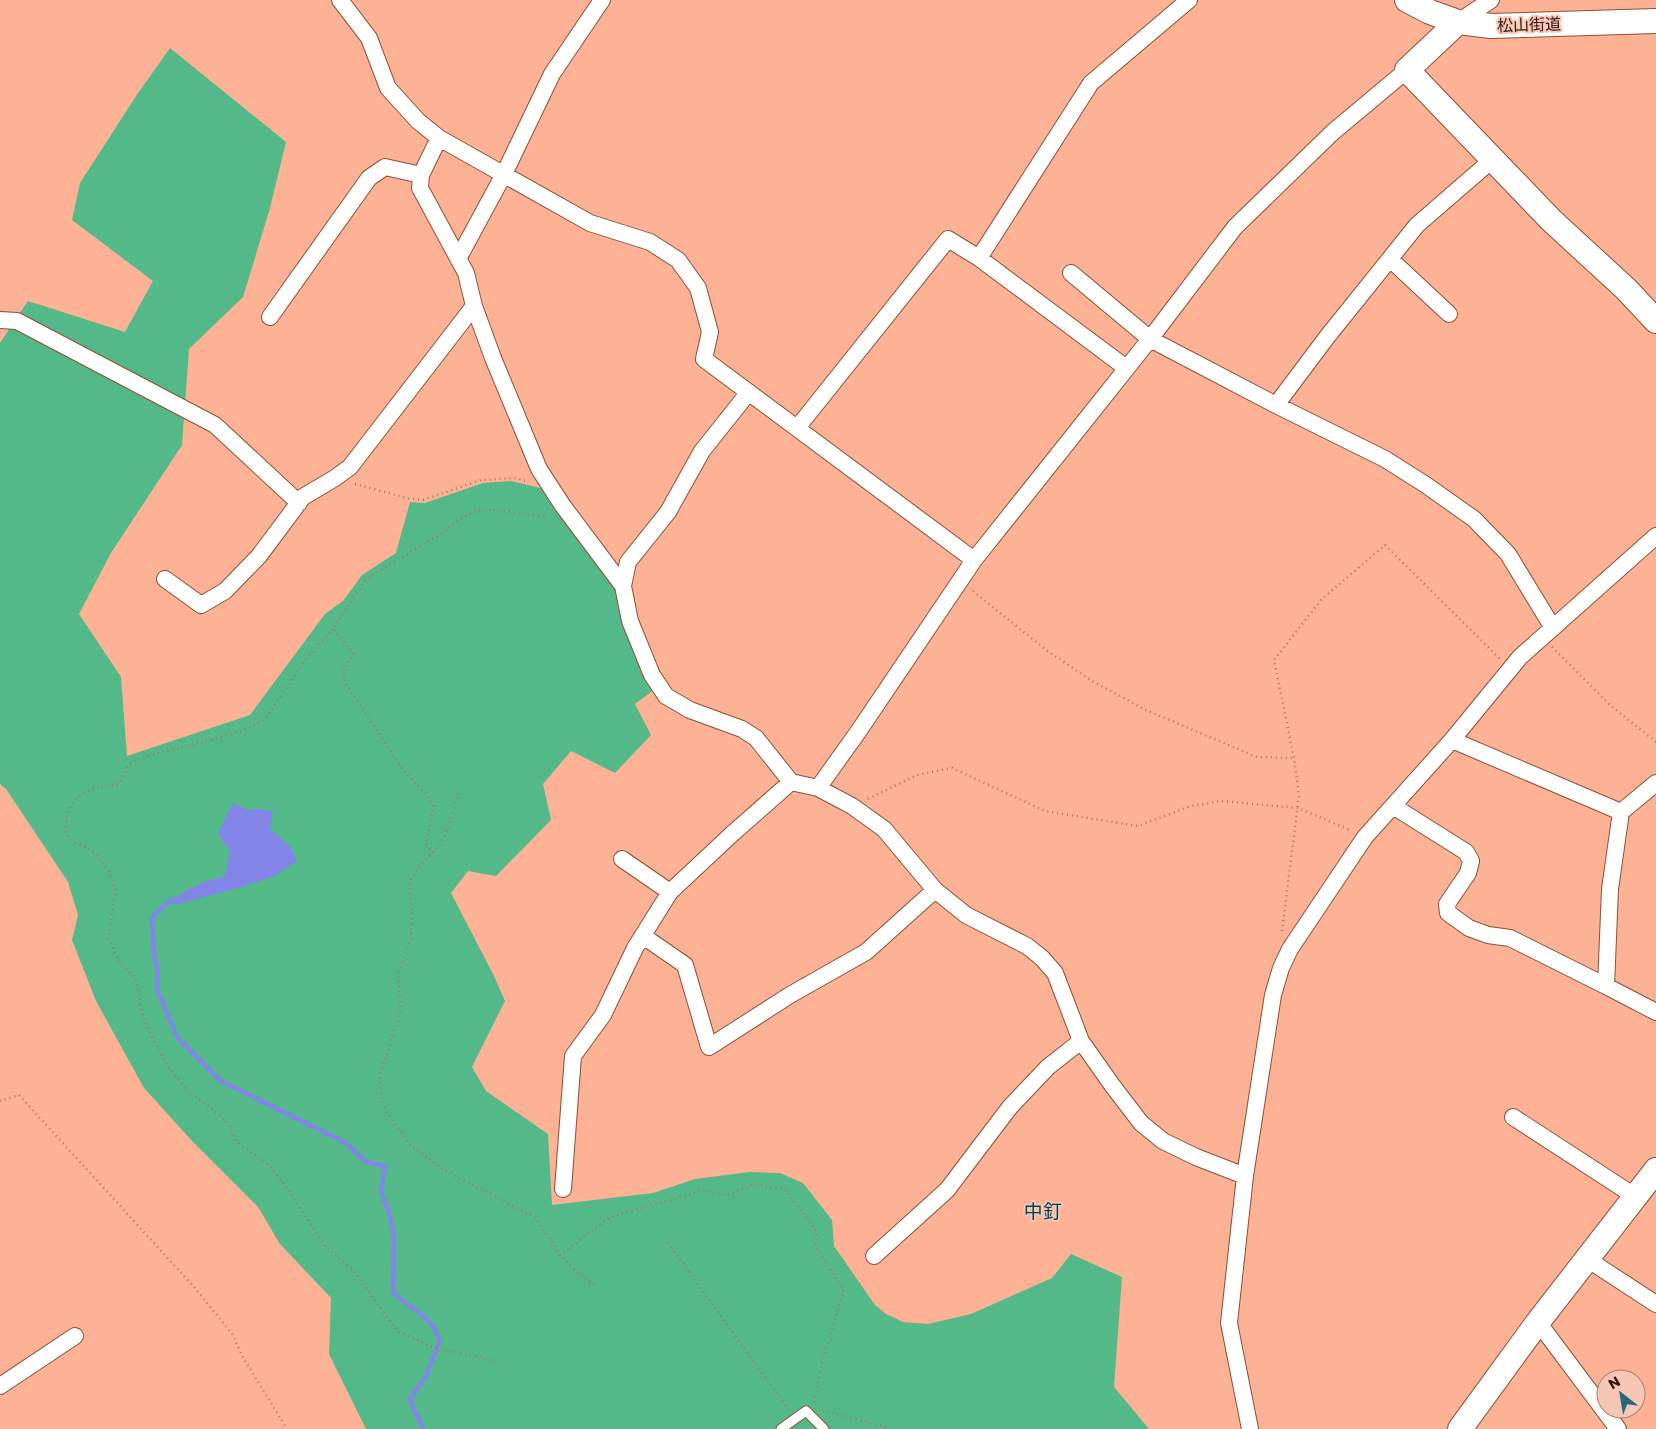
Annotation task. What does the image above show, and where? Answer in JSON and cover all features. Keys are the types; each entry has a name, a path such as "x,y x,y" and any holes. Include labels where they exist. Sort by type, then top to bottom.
{"street":[{"path":"340,0 369,38 388,88 418,121 439,138 590,223 650,242 678,260 698,288 710,332 704,359 974,560"},
{"path":"458,259 504,174 552,74 602,0"},
{"path":"979,258 1091,83 1189,0"},
{"name":"松山街道","path":"1407,0 1430,12 1458,22 1491,26 1656,21"},
{"path":"818,788 974,560 1125,367 1150,339 1236,227 1333,132 1407,70 1458,22 1491,0"},
{"path":"1407,70 1551,220 1626,289 1656,321"},
{"path":"439,138 421,175 420,188 466,273 474,306 493,358 536,460 552,488 623,586"},
{"path":"1276,405 1327,337 1417,225 1492,160"},
{"path":"270,317 369,178 385,167 421,175"},
{"path":"797,428 948,239 979,258 1125,367"},
{"path":"1390,259 1449,314"},
{"path":"1071,273 1150,339 1385,459 1474,519 1508,554 1548,633"},
{"path":"165,579 201,605 225,591 259,556 304,497 350,467 474,306"},
{"path":"0,320 17,321 215,425 299,503"},
{"path":"749,392 702,451 668,512 628,562 623,586 630,621 652,675 666,696 690,710 742,728 756,738 791,782 818,788 852,806 884,829 935,890 966,915 1027,946 1042,958 1055,973 1080,1041 1141,1122 1163,1142 1196,1158 1245,1176"},
{"path":"1250,1429 1229,1323 1245,1176 1273,994 1281,968 1290,949 1365,836 1452,740 1520,658 1656,536"},
{"path":"1452,740 1621,812"},
{"path":"563,1189 573,1056 603,1015 635,948 670,892 791,782"},
{"path":"1606,986 1610,889 1621,812 1656,783"},
{"path":"1393,806 1466,852 1471,861 1468,873 1447,904 1448,913 1469,928 1488,935 1510,938 1656,1012"},
{"path":"622,859 670,892"},
{"path":"643,936 685,965 709,1046 866,952 935,890"},
{"path":"874,1256 947,1190 1010,1106 1048,1067 1080,1041"},
{"path":"1513,1117 1636,1197"},
{"path":"1460,1429 1538,1322 1656,1170"},
{"path":"1587,1259 1656,1304"},
{"path":"1538,1322 1618,1429"},
{"path":"0,1386 75,1336"}],"lane":[{"path":"780,1429 806,1411 824,1429"}],"path":[{"path":"335,478 411,499 423,500 481,480 516,478 552,488"},
{"path":"495,1361 433,1347 400,1332 392,1324 354,1271 326,1246 270,1166 236,1141 229,1124 187,1091 164,1060 144,1022 136,979 120,963 108,937 116,891 110,873 98,856 90,849 74,842 67,835 65,827 66,817 74,801 85,792 96,787 118,784 130,764 153,755 246,730 259,723 268,715 305,660 333,629 366,579 442,533 463,517 480,510 494,510 546,518"},
{"path":"1282,933 1299,795 1294,758 1274,660 1321,600 1385,546 1510,669"},
{"path":"960,580 1046,650 1092,681 1146,710 1257,757 1294,758"},
{"path":"333,629 354,654 344,668 344,681 404,771 427,795 434,806 426,844 433,853"},
{"path":"1548,633 1611,706 1656,742"},
{"path":"852,806 916,775 952,768 1045,811 1138,826 1191,806 1222,801 1298,808 1365,836"},
{"path":"459,793 444,837 433,853 417,869 410,881 412,939 398,975 401,1010 380,1075 381,1093 387,1112 409,1144 444,1170 536,1218 560,1255 576,1271 597,1287"},
{"path":"0,1101 18,1095 194,1287 234,1335 242,1356 287,1429"},
{"path":"560,1255 610,1217 705,1190 726,1195 755,1184 786,1190 817,1232 814,1246 844,1289 821,1367 814,1403 820,1410 893,1429"},
{"path":"668,1243 789,1410"}],"green space":[{"path":"170,48 286,142 270,208 243,297 189,349 182,445 111,553 79,614 121,677 127,756 250,715 325,614 343,601 362,575 396,553 410,502 425,503 483,483 511,481 553,491 615,575 659,686 635,704 651,735 615,773 571,751 543,784 551,820 496,876 468,871 451,893 505,1001 472,1067 486,1091 548,1134 552,1205 653,1193 695,1179 750,1172 780,1173 803,1183 832,1220 834,1246 875,1305 886,1314 903,1322 928,1324 971,1314 1052,1278 1071,1254 1122,1277 1114,1387 1149,1429 366,1429 329,1354 331,1298 280,1244 258,1207 193,1142 144,1088 96,1001 72,940 78,915 68,882 6,789 0,784 0,343 28,301 125,332 153,281 72,220 80,183 136,96"}],"shaded area":[{"path":"233,803 248,810 261,809 273,812 270,829 290,846 297,861 275,876 174,905 170,900 201,883 225,876 230,851 218,834"}],"waterway":[{"path":"170,900 152,917 154,953 158,974 157,989 177,1037 221,1081 346,1143 365,1161 385,1167 381,1191 391,1219 394,1239 393,1293 433,1326 440,1341 426,1376 410,1400 423,1429"}],"district":[{"name":"中釘","path":"1043,1211"}]}
